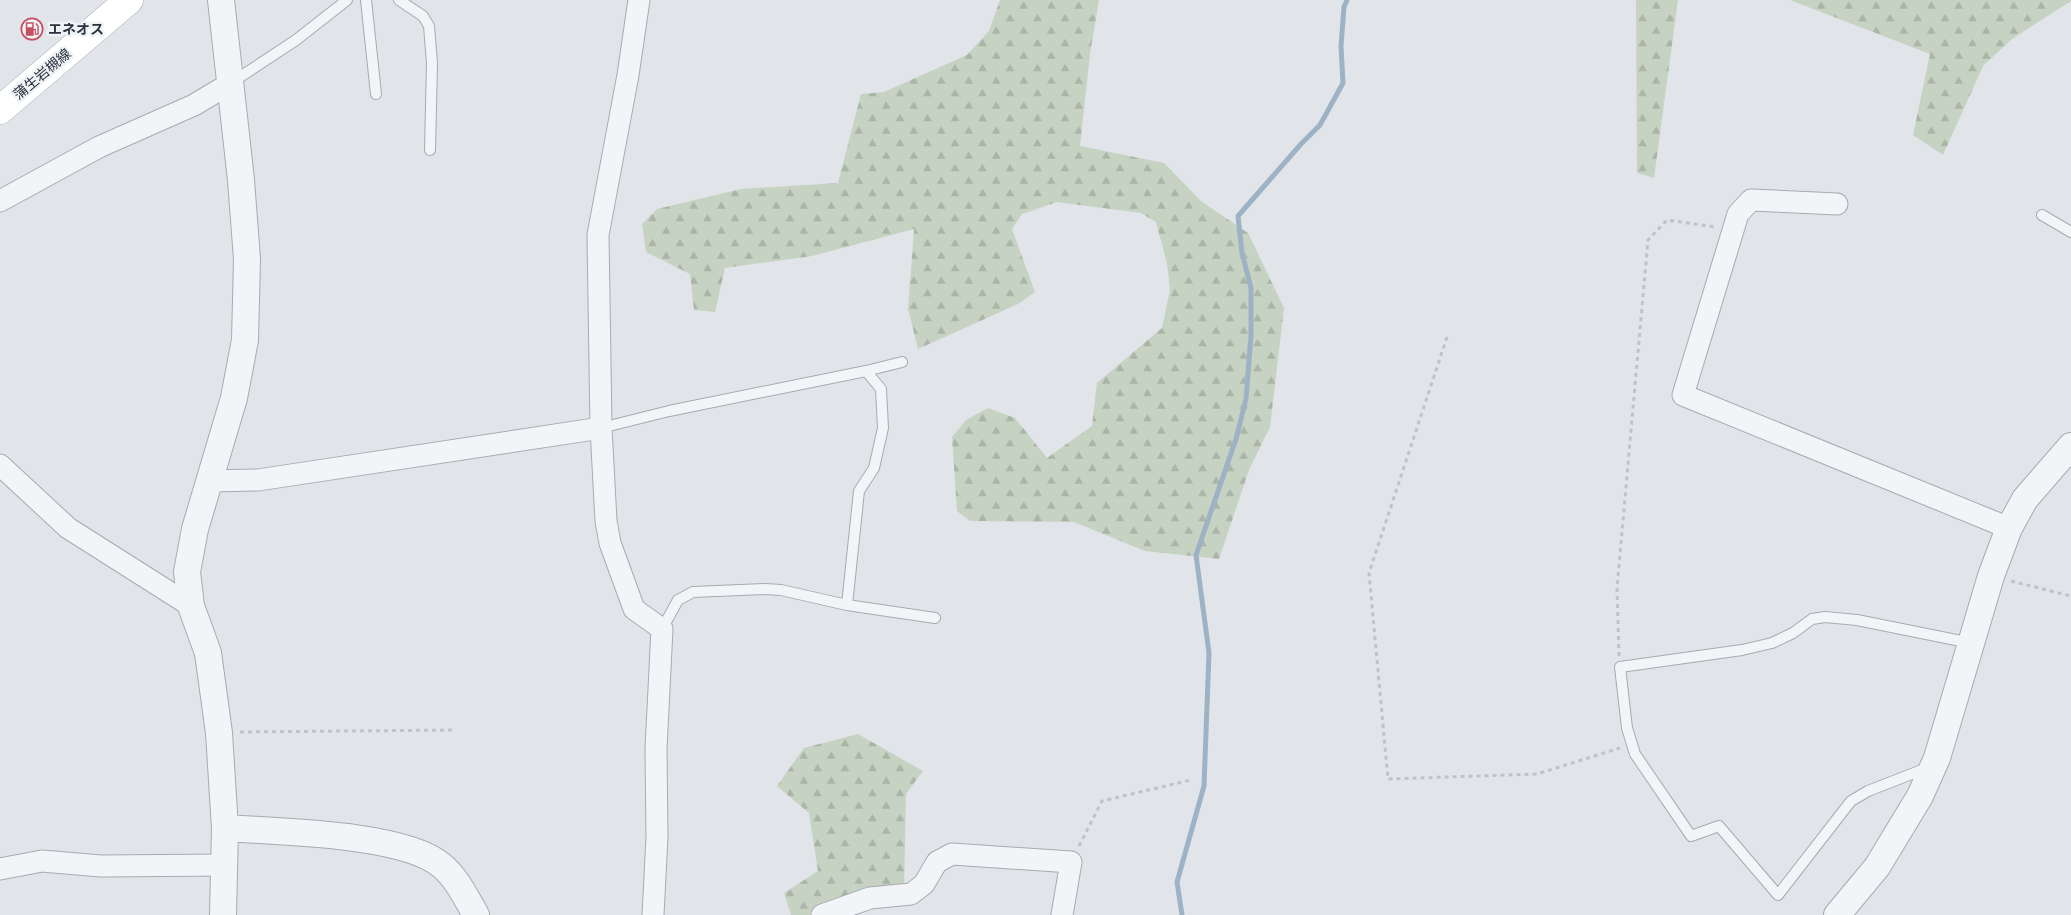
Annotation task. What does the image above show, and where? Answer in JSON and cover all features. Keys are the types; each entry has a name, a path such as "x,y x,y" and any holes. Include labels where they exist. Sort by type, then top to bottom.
{"main road":[{"name":"蒲生岩槻線","path":"0,110 129,0"}],"street":[{"path":"221,0 241,180 247,259 245,340 234,398 195,529 187,572 191,606 208,653 219,733 226,828 223,915"},
{"path":"640,0 598,235 601,428 606,521 616,564 634,609 662,628 656,749 657,837 653,915"},
{"path":"0,201 99,147 194,105 230,83"},
{"path":"1837,204 1752,200 1738,214 1683,396 2009,528"},
{"path":"210,481 258,480 601,428"},
{"path":"1837,915 1897,836 1920,796 1933,766 1991,576 2009,528 2025,499 2071,446"},
{"path":"0,465 68,528 191,606"},
{"path":"226,828 366,839 412,849 441,865 461,888 476,915"},
{"path":"822,915 870,898 911,894 924,884 937,862 952,854 1071,862 1062,915"},
{"path":"0,869 42,861 101,866 224,865"}],"lane":[{"path":"230,83 296,40 347,0"},
{"path":"366,0 376,94"},
{"path":"399,0 423,16 429,26 432,63 430,150"},
{"path":"2042,215 2071,232"},
{"path":"601,428 669,411 902,362"},
{"path":"847,605 859,491 874,468 883,428 881,389 866,371"},
{"path":"662,628 678,600 693,592 781,590 847,605 935,618"},
{"path":"1933,766 1868,791 1851,802 1778,895 1719,826 1691,836 1636,754 1627,728 1620,667 1742,650 1772,643 1793,633 1812,619 1825,617 1857,620 1971,643"}],"path":[{"path":"1620,667 1617,588 1648,240 1667,220 1734,230"},
{"path":"1447,337 1369,573 1388,779 1537,774 1632,744"},
{"path":"1991,576 2071,596"},
{"path":"219,733 456,730"},
{"path":"1071,862 1102,801 1191,780"}],"green space":[{"path":"1000,0 1099,0 1090,54 1080,146 1164,163 1202,202 1248,233 1284,308 1270,427 1249,470 1219,559 1145,551 1074,522 970,521 957,511 952,437 966,420 988,408 1015,418 1047,458 1092,426 1097,383 1162,328 1170,290 1167,263 1156,222 1141,213 1057,202 1022,214 1012,229 1035,292 1018,304 918,349 908,309 914,229 812,256 725,268 715,312 694,310 690,274 646,252 642,224 657,209 741,189 838,183 861,94 884,92 967,55 989,31"},
{"path":"1636,0 1678,0 1654,178 1637,173"},
{"path":"1790,0 2071,1 2012,39 1983,66 1943,155 1913,135 1930,54"},
{"path":"858,734 923,771 906,794 904,888 809,915 791,915 784,893 818,871 809,813 777,786 804,748"}],"waterway":[{"path":"1182,915 1177,882 1204,786 1209,653 1196,555 1236,439 1246,399 1251,335 1251,288 1242,253 1238,216 1320,125 1343,83 1341,46 1344,7 1347,0"}],"place":[{"name":"エネオス","path":"32,29"}]}
